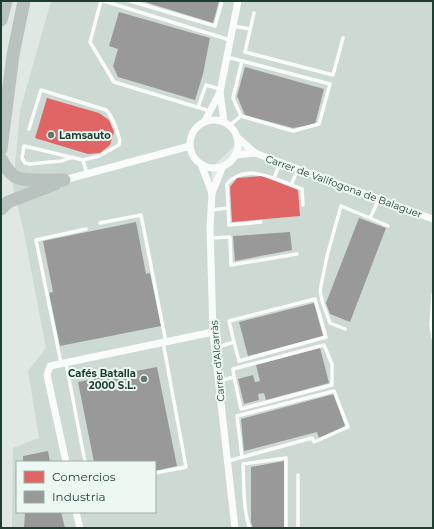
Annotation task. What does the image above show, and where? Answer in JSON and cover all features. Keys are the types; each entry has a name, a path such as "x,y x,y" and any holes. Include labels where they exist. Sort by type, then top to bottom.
{"highway":[{"path":"1,20 6,1"},
{"path":"1,89 6,58 23,1"},
{"path":"1,149 13,55 23,1"},
{"path":"1,159 15,178 29,180 64,180"},
{"path":"1,209 8,202 64,180"}],"street":[{"path":"205,122 220,91 238,1"},
{"path":"220,91 227,124"},
{"path":"237,137 238,149 228,163 223,166 212,167 201,164 194,156 190,146 192,136 197,127 205,122 215,120 227,124 232,128 237,137 255,153"},
{"path":"64,180 190,146"},
{"path":"235,155 255,153"},
{"name":"Carrer de Vallfogona de Balaguer","path":"255,153 433,219"},
{"name":"Carrer d'Alcarràs","path":"201,164 212,193"},
{"name":"Carrer d'Alcarràs","path":"223,166 212,193 211,238 213,332 235,528"},
{"path":"66,461 47,372 50,366 213,332"},
{"path":"76,513 80,528"}],"lane":[{"path":"101,1 90,42 114,82 210,111"},
{"path":"104,1 230,40"},
{"path":"130,1 215,26 222,1"},
{"path":"254,13 245,52 334,75 343,38"},
{"path":"233,26 250,29"},
{"path":"227,57 330,84 319,124 293,131 241,116 227,124"},
{"path":"241,116 233,98 242,61"},
{"path":"198,107 206,85 220,91"},
{"path":"29,129 41,90 106,110 110,114 120,141 119,144 99,156 83,160 73,157 24,146 22,158 25,163 29,164 61,161 73,157"},
{"path":"83,160 87,174"},
{"path":"274,178 280,162"},
{"path":"291,185 298,169"},
{"path":"261,222 229,225 227,184 236,176 259,173 302,189 303,205"},
{"path":"370,218 379,199"},
{"path":"345,329 330,323 322,304 320,291 327,256 341,206 388,226"},
{"path":"211,210 228,208"},
{"path":"100,223 141,215 165,342 186,466 156,473"},
{"path":"85,461 36,240 86,229"},
{"path":"211,238 230,237 231,265 298,254"},
{"path":"433,294 431,325 433,338"},
{"path":"315,299 326,337 239,361 234,342 229,321 315,299"},
{"path":"215,348 234,342"},
{"path":"324,345 332,364 332,385 241,409 234,377 233,369 324,345"},
{"path":"219,381 234,377"},
{"path":"228,461 312,438 314,442 348,427 334,391 237,416 242,457"},
{"path":"250,528 248,524 245,502 243,464 286,458 286,528"},
{"path":"298,475 298,528"}],"shaded area":[{"path":"51,1 433,1 433,528 12,528 13,448 39,438 28,371 46,348 24,233 13,187 20,111","holes":["238,143 392,203 256,155 233,158 221,171 211,204 212,167"]}],"building: Comercios":[{"path":"47,98 99,113 109,120 114,132 110,145 100,153 88,154 35,138"},
{"path":"262,176 298,190 300,216 232,222 230,187 237,178"}],"building: Industria":[{"path":"142,1 219,1 213,23"},
{"path":"119,12 210,38 203,74 195,100 118,77 113,66 118,49 109,46"},
{"path":"245,67 324,89 315,124 293,128 245,115 237,96"},
{"path":"359,218 386,228 350,322 330,314 326,303"},
{"path":"136,222 146,274 150,273 161,326 60,346 49,293 53,292 43,241"},
{"path":"290,232 292,250 235,261 233,236"},
{"path":"314,303 323,336 248,356 239,322"},
{"path":"320,348 329,383 266,400 264,393 258,394 259,400 244,404 238,379 253,375 255,382 260,381 256,365"},
{"path":"157,367 177,466 156,471 156,461 94,461 78,382"},
{"path":"334,394 345,426 319,438 317,432 244,451 241,419"},
{"path":"48,451 50,461 23,461 23,456"},
{"path":"284,461 284,528 253,528 251,522 251,467"},
{"path":"25,513 61,513 65,528 24,528"}],"place":[{"name":"Lamsauto","path":"51,135"},
{"name":"Cafés Batalla 2000 S.L.","path":"144,379"}]}
